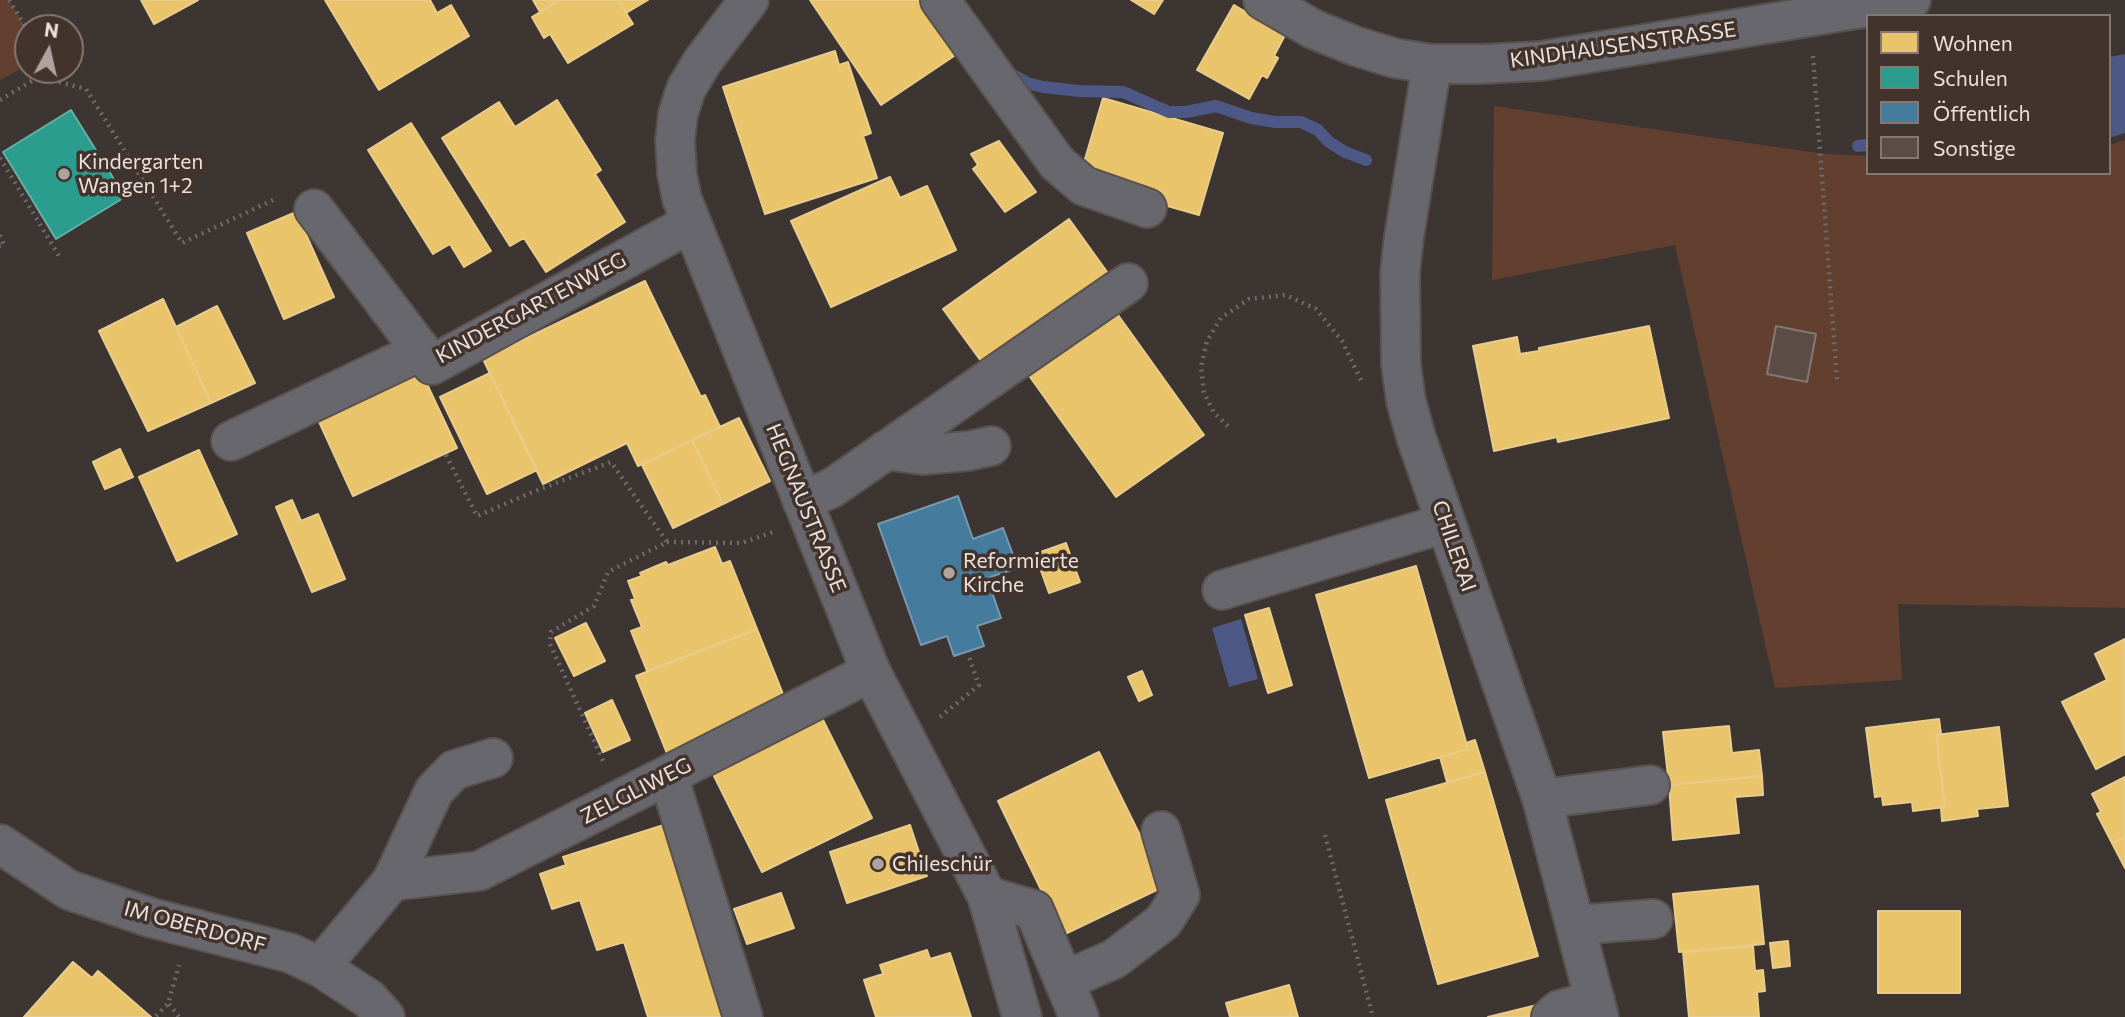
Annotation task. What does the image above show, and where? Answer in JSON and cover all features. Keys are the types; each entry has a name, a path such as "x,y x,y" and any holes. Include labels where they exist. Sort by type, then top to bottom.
{"street":[{"name":"HEGNAUSTRASSE","path":"749,0 702,62 686,89 678,114 675,140 677,174 691,223 871,672 987,896 1022,1017"},
{"path":"940,0 1057,163 1084,186 1147,208"},
{"name":"KINDHAUSENSTRASSE","path":"1263,0 1313,29 1355,46 1394,58 1432,64 1541,61 1911,0"},
{"name":"CHILERAI","path":"1432,64 1404,237 1399,319 1406,401 1542,799 1597,1008"},
{"name":"KINDERGARTENWEG","path":"314,209 432,365 691,223"},
{"path":"803,500 832,488 1128,283"},
{"path":"231,442 421,351"},
{"path":"887,450 922,455 991,446"},
{"path":"1223,590 1446,523"},
{"name":"ZELGLIWEG","path":"393,881 479,872 871,672"},
{"path":"320,967 393,881 434,791 454,770 493,758"},
{"path":"668,775 743,1017"},
{"path":"1542,799 1650,785"},
{"path":"1064,981 1114,958 1163,922 1180,895 1161,831"},
{"name":"IM OBERDORF","path":"0,844 69,890 152,918 290,953 320,967 369,999 385,1017"},
{"path":"987,896 1034,910 1079,1017"},
{"path":"1576,925 1653,919"},
{"path":"1550,1017 1559,1010 1597,1008"}],"path":[{"path":"1810,17 1838,380"},
{"path":"0,100 27,84"},
{"path":"67,84 86,89 182,243 298,188 314,209"},
{"path":"0,158 59,256"},
{"path":"0,235 4,245 0,246"},
{"path":"1228,426 1214,413 1203,393 1200,367 1207,341 1221,318 1249,299 1286,295 1316,309 1342,341 1363,384"},
{"path":"446,455 477,516 611,462 667,542"},
{"path":"621,799 577,708 550,644 551,632 594,606 608,572 667,542 742,543 777,531"},
{"path":"939,717 979,685 968,654"},
{"path":"1325,835 1373,1017"},
{"path":"168,1004 179,1017"}],"shaded area":[{"path":"0,0 9,0 18,14 14,14 14,72 0,80"},
{"path":"1494,106 1825,154 1866,156 1866,175 2111,175 2111,144 2125,140 2125,608 1898,604 1902,680 1775,688 1675,245 1492,280"}],"water":[{"path":"2125,54 2125,133 2111,137 2111,57"},
{"path":"1241,619 1258,679 1229,687 1212,628"}],"building: Wohnen":[{"path":"141,0 198,0 154,24"},
{"path":"325,0 430,0 437,13 451,5 469,36 379,90"},
{"path":"533,0 560,0 540,12"},
{"path":"560,0 618,0 633,24 568,63 550,34 544,38 532,17"},
{"path":"618,0 648,0 626,13"},
{"path":"810,0 926,0 960,52 881,105"},
{"path":"1131,0 1163,0 1154,14"},
{"path":"1234,5 1285,35 1274,56 1278,58 1267,78 1262,75 1249,99 1197,70"},
{"path":"835,51 839,65 848,62 871,133 863,136 877,178 765,214 723,87"},
{"path":"1103,98 1223,133 1199,215 1108,189 1080,176"},
{"path":"557,100 601,170 595,174 625,222 546,272 524,238 510,246 442,138 499,102 515,127"},
{"path":"411,123 491,251 464,267 450,244 433,254 368,150"},
{"path":"999,141 1036,192 1005,212 973,169 978,165 971,154"},
{"path":"890,177 900,198 927,186 956,250 831,307 791,221"},
{"path":"296,212 334,297 284,319 247,233"},
{"path":"1069,219 1115,283 989,372 943,309"},
{"path":"645,281 701,397 705,395 720,427 638,466 627,443 543,484 483,359"},
{"path":"163,299 211,403 148,431 99,331"},
{"path":"217,306 255,383 211,403 176,327"},
{"path":"1113,308 1204,435 1116,497 1025,370"},
{"path":"1649,326 1669,418 1558,442 1557,437 1494,451 1473,346 1517,337 1520,354"},
{"path":"419,367 457,448 353,496 316,415"},
{"path":"490,373 537,470 487,494 440,397"},
{"path":"739,418 770,481 723,504 692,440"},
{"path":"692,440 723,504 673,528 642,465"},
{"path":"120,449 133,477 105,489 93,462"},
{"path":"199,450 237,534 177,561 139,477"},
{"path":"292,500 301,521 318,514 345,579 312,592 276,507"},
{"path":"1066,543 1080,582 1049,593 1035,554"},
{"path":"715,547 722,564 730,561 757,629 647,671 631,631 642,627 631,600 635,599 628,581 666,562 668,565"},
{"path":"1416,566 1468,749 1369,778 1316,595"},
{"path":"1269,608 1292,685 1268,693 1245,615"},
{"path":"586,623 605,661 574,676 555,638"},
{"path":"757,629 789,709 668,756 636,676"},
{"path":"2125,639 2125,754 2096,769 2062,702 2107,680 2095,654"},
{"path":"1142,671 1152,695 1139,701 1128,677"},
{"path":"612,700 630,740 603,752 585,713"},
{"path":"820,714 872,818 762,872 710,768"},
{"path":"1939,719 1941,734 1936,735 1945,807 1913,811 1912,802 1883,805 1882,796 1875,797 1866,728"},
{"path":"1729,726 1732,753 1759,750 1762,776 1669,785 1663,732"},
{"path":"1999,727 2008,806 1977,809 1978,816 1942,821 1941,808 1945,807 1936,735"},
{"path":"1475,740 1485,772 1447,782 1440,757 1468,749 1466,743"},
{"path":"1099,752 1165,886 1063,935 998,801"},
{"path":"1485,772 1538,956 1438,984 1386,800"},
{"path":"1762,776 1763,795 1735,797 1739,833 1673,840 1669,785"},
{"path":"2125,777 2125,837 2112,843 2097,814 2101,812 2092,794"},
{"path":"670,823 743,1017 648,1017 624,942 597,950 580,900 552,909 540,874 566,865 563,857"},
{"name":"Chileschür","path":"910,825 927,876 847,903 830,852"},
{"path":"2125,837 2125,868 2112,843"},
{"path":"1758,886 1764,944 1679,952 1673,894"},
{"path":"781,893 794,928 747,944 734,909"},
{"path":"1878,911 1960,911 1960,993 1878,993"},
{"path":"1788,941 1790,966 1773,968 1770,943"},
{"path":"1753,946 1755,971 1763,970 1765,991 1757,992 1759,1017 1689,1017 1683,952"},
{"path":"927,950 930,959 950,953 971,1017 876,1017 864,980 883,974 880,965"},
{"path":"73,962 92,978 98,971 151,1017 24,1017"},
{"path":"1289,985 1298,1017 1230,1017 1226,1003"},
{"path":"1537,1005 1540,1017 1488,1017"}],"building: Schulen":[{"name":"Kindergarten Wangen 1+2","path":"71,110 125,197 56,239 3,152"}],"building: Öffentlich":[{"name":"Reformierte Kirche","path":"958,496 973,539 1003,528 1018,568 987,578 1001,618 977,626 984,646 954,656 947,636 921,645 878,524"}],"building: Sonstige":[{"path":"1776,326 1816,334 1807,382 1767,374"}],"waterway":[{"path":"1008,72 1027,83 1043,87 1123,92 1169,112 1186,112 1216,106 1251,118 1301,122 1318,130 1329,142 1345,152 1366,160"},
{"path":"1858,146 1866,145"}],"place":[{"name":"Kindergarten Wangen 1+2","path":"64,174"},
{"name":"Reformierte Kirche","path":"949,573"},
{"name":"Chileschür","path":"878,864"}]}
